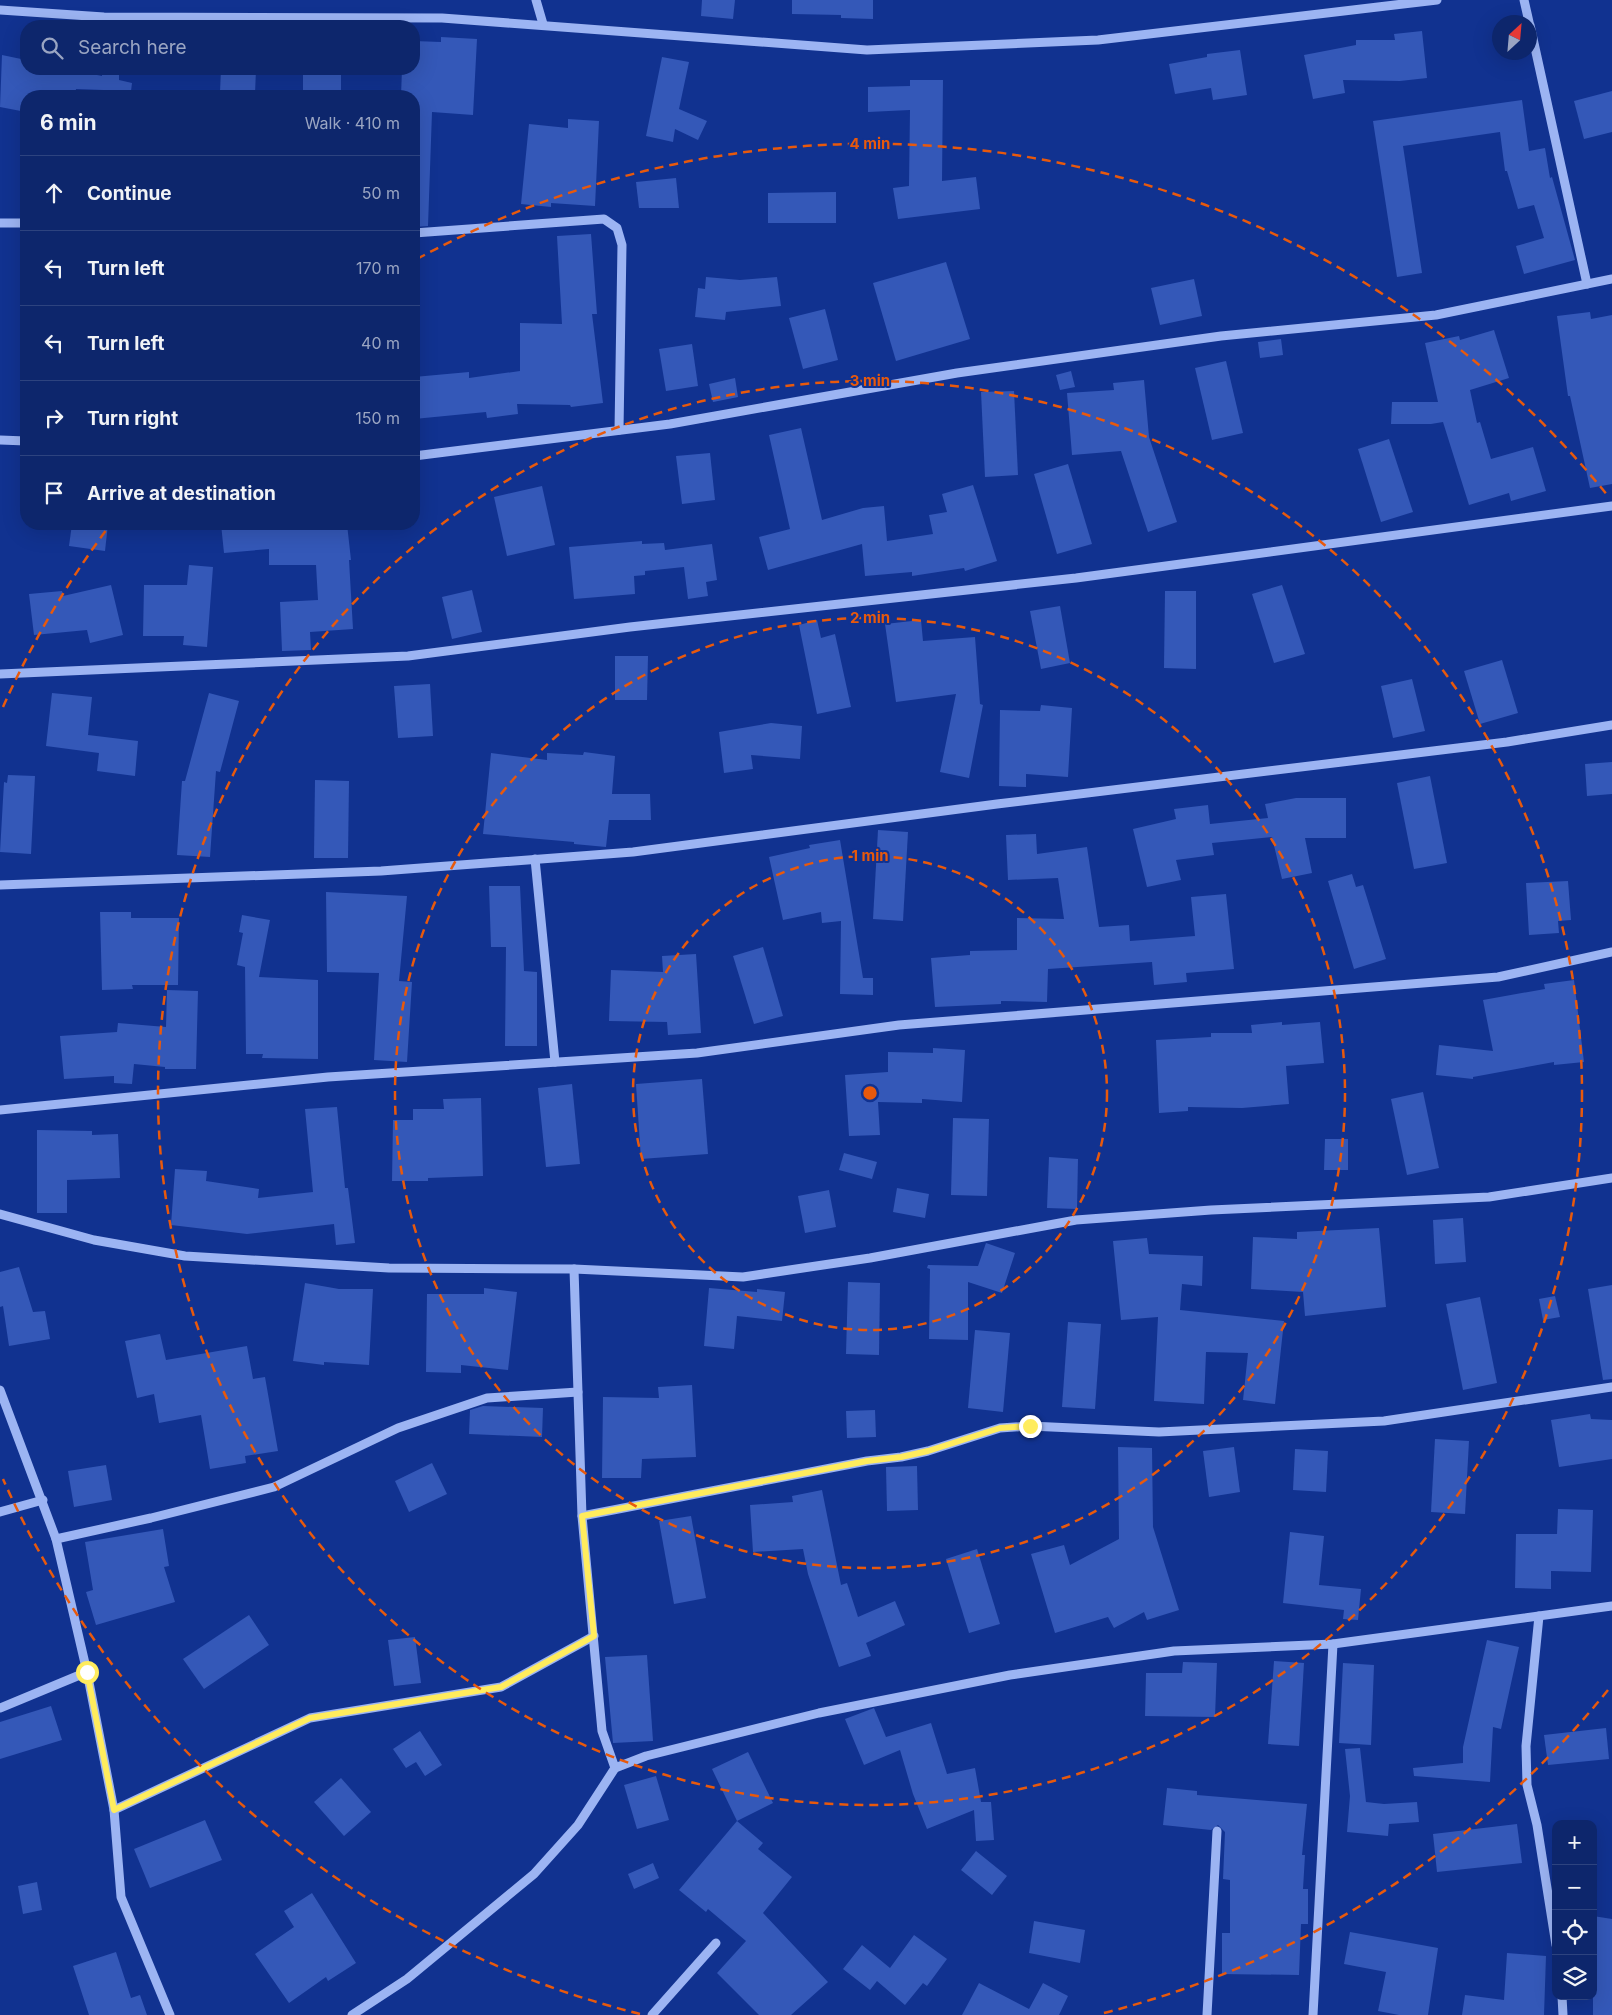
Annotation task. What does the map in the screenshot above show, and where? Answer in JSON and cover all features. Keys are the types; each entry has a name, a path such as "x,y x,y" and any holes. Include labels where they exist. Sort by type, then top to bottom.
{"street":[{"path":"536,0 544,24"},
{"path":"0,10 104,17 442,18 544,24 867,50 1098,40 1437,0"},
{"path":"1524,0 1527,15"},
{"path":"1537,60 1587,284"},
{"path":"420,233 604,219 617,228 622,245 619,430"},
{"path":"0,223 20,223"},
{"path":"420,455 670,424 957,373 1221,336 1436,315 1612,279"},
{"path":"0,440 20,441"},
{"path":"0,674 408,656 630,627 1076,578 1612,506"},
{"path":"0,885 381,871 633,852 997,804 1506,742 1612,725"},
{"path":"536,859 555,1062"},
{"path":"0,1110 328,1077 697,1053 899,1025 1498,977 1612,952"},
{"path":"0,1214 94,1240 185,1256 389,1268 574,1269 743,1277 870,1258 1076,1220 1211,1210 1489,1198 1612,1178"},
{"path":"574,1269 582,1516 602,1731 615,1768"},
{"path":"582,1516 867,1461 901,1457 1000,1428 1030,1426 1159,1432 1384,1421 1612,1387"},
{"path":"0,1390 43,1500 49,1525 56,1539 87,1672 114,1810 121,1897 170,2015"},
{"path":"56,1539 151,1518 274,1487 398,1428 487,1398 578,1392"},
{"path":"0,1512 43,1500"},
{"path":"352,2015 407,1980 534,1874 578,1825 615,1768 646,1756 819,1713 1010,1675 1174,1651 1333,1644 1612,1606"},
{"path":"1540,1616 1526,1746 1527,1785 1537,1824 1552,1920"},
{"path":"114,1810 310,1718 501,1687 594,1636"},
{"path":"1313,2015 1333,1644"},
{"path":"0,1708 87,1672"},
{"path":"1208,2015 1217,1831"},
{"path":"652,2015 716,1943"},
{"path":"1562,2000 1563,2015"}],"building":[{"path":"702,0 735,0 733,19 701,16"},
{"path":"792,0 873,0 873,19 841,18 841,15 792,14"},
{"path":"1422,31 1427,78 1400,81 1343,80 1345,93 1313,99 1304,55 1356,45 1356,40 1395,40 1394,34"},
{"path":"441,37 477,39 473,115 432,112 428,226 420,227 420,90 401,90 402,75 420,75 420,41 441,42"},
{"path":"1240,50 1247,95 1213,100 1211,88 1175,94 1169,64 1207,57 1207,54"},
{"path":"2,55 20,59 20,75 119,75 119,80 132,83 131,90 20,90 20,111 0,107"},
{"path":"662,57 689,62 679,109 707,121 698,140 675,129 673,142 646,136"},
{"path":"221,75 256,75 255,90 220,90"},
{"path":"303,75 341,75 341,90 303,90"},
{"path":"910,80 943,80 942,181 976,177 980,209 898,219 893,188 909,186 910,110 868,112 868,87 910,86"},
{"path":"1612,91 1612,132 1584,139 1574,101"},
{"path":"1522,100 1529,151 1545,148 1550,178 1552,177 1575,260 1524,274 1516,246 1544,238 1534,205 1518,209 1507,171 1505,171 1500,132 1403,146 1422,273 1397,277 1373,121"},
{"path":"568,119 599,121 595,206 551,203 551,207 521,204 529,124 568,128"},
{"path":"676,178 679,208 639,208 636,182"},
{"path":"836,192 836,223 768,223 768,193"},
{"path":"591,234 597,314 592,314 603,403 571,407 570,405 517,404 518,414 487,418 486,412 420,418 420,376 469,372 469,378 520,371 520,323 562,324 557,236"},
{"path":"946,262 970,339 896,361 873,283"},
{"path":"706,277 740,280 777,277 781,306 726,312 725,320 695,317 698,288 705,289"},
{"path":"1194,279 1202,316 1160,325 1151,288"},
{"path":"825,309 838,360 803,369 789,318"},
{"path":"1590,312 1591,319 1612,315 1612,484 1590,488 1570,396 1568,396 1557,316"},
{"path":"1494,330 1509,378 1470,390 1477,423 1480,422 1491,459 1533,447 1546,491 1511,501 1509,493 1469,505 1443,422 1431,424 1391,424 1392,402 1438,402 1425,343 1459,336 1460,340"},
{"path":"1281,339 1283,355 1260,358 1258,342"},
{"path":"692,344 698,386 666,391 659,349"},
{"path":"1226,361 1243,433 1212,440 1195,368"},
{"path":"1071,371 1075,387 1060,390 1056,375"},
{"path":"735,378 738,397 713,402 709,384"},
{"path":"1144,380 1149,437 1177,522 1148,532 1121,451 1072,455 1067,393 1114,390 1113,383"},
{"path":"1014,391 1018,475 985,477 981,392"},
{"path":"801,428 822,520 863,508 884,506 887,541 933,534 929,515 947,512 942,494 973,485 997,561 965,571 964,568 912,576 912,572 865,576 862,544 768,570 759,537 790,529 769,435"},
{"path":"1389,439 1413,512 1381,522 1358,449"},
{"path":"710,453 715,500 682,504 676,456"},
{"path":"1068,464 1092,544 1057,554 1034,474"},
{"path":"542,486 555,545 507,556 494,497"},
{"path":"71,530 107,530 105,551 69,546"},
{"path":"222,530 348,530 351,560 349,560 353,629 310,632 311,650 282,651 280,602 318,600 316,565 269,565 269,549 224,553"},
{"path":"642,541 642,544 664,543 665,550 712,544 717,580 706,582 708,596 688,599 684,567 645,571 645,575 634,576 635,594 574,599 569,547"},
{"path":"189,565 213,567 207,647 183,645 184,636 143,636 144,585 187,585"},
{"path":"111,585 123,635 90,643 87,630 34,635 29,594 62,591 63,596"},
{"path":"1282,585 1305,654 1274,663 1252,594"},
{"path":"472,590 482,632 452,639 442,597"},
{"path":"1165,591 1196,591 1196,669 1164,668"},
{"path":"1060,606 1070,663 1041,669 1030,611"},
{"path":"817,620 821,638 835,634 851,707 817,714 799,625"},
{"path":"921,620 923,641 975,637 980,704 983,705 969,778 940,772 956,694 896,702 885,624"},
{"path":"615,656 648,656 647,700 615,700"},
{"path":"1502,660 1518,713 1480,724 1464,671"},
{"path":"1412,679 1425,731 1393,738 1381,686"},
{"path":"430,684 433,736 398,738 394,686"},
{"path":"52,693 92,697 88,735 138,741 135,776 97,771 99,753 46,746"},
{"path":"209,693 239,701 220,772 216,771 210,857 177,855 182,781 185,781"},
{"path":"1041,705 1072,708 1068,777 1026,774 1026,787 999,786 1000,710 1040,711"},
{"path":"771,723 802,726 800,759 751,755 753,769 724,773 719,732"},
{"path":"584,752 615,756 612,794 650,794 651,820 609,820 606,847 574,844 574,842 483,834 491,753 547,760 547,753 583,755"},
{"path":"1612,762 1612,794 1587,796 1585,764"},
{"path":"8,775 35,776 31,854 0,852 4,782 7,783"},
{"path":"1430,776 1447,863 1414,869 1397,783"},
{"path":"315,780 349,781 348,858 314,858"},
{"path":"1296,798 1346,798 1346,838 1305,838 1312,873 1282,879 1272,837 1212,843 1214,855 1176,860 1181,880 1147,887 1133,829 1176,819 1174,809 1208,805 1210,824 1268,818 1265,804"},
{"path":"878,830 908,832 903,921 873,919"},
{"path":"1036,834 1037,854 1087,847 1099,927 1129,925 1130,941 1195,936 1191,897 1226,894 1234,969 1186,973 1187,982 1154,985 1152,962 1048,969 1047,1002 1001,1001 1001,1004 935,1007 931,958 970,955 970,951 1017,950 1017,918 1064,919 1058,878 1008,880 1006,835"},
{"path":"840,840 863,978 873,978 873,995 840,994 841,921 822,923 821,912 783,920 769,857 810,848 809,845"},
{"path":"1352,874 1356,887 1363,885 1386,959 1354,969 1328,881"},
{"path":"1568,881 1571,920 1558,921 1559,933 1529,935 1526,883"},
{"path":"489,886 520,886 524,971 537,972 537,1046 505,1046 506,947 491,947"},
{"path":"326,892 407,896 399,981 412,982 407,1062 374,1060 379,973 327,972"},
{"path":"100,912 131,912 131,918 179,918 178,985 132,985 133,989 102,990"},
{"path":"242,915 270,920 259,977 318,980 318,1059 262,1058 263,1054 246,1054 245,967 237,965 243,933 239,932"},
{"path":"763,947 783,1016 754,1024 733,956"},
{"path":"696,954 701,1033 668,1035 667,1022 609,1021 611,970 663,972 662,956"},
{"path":"1574,980 1584,1062 1554,1065 1554,1062 1473,1077 1473,1079 1436,1075 1439,1045 1493,1051 1483,1000 1545,989 1544,984"},
{"path":"167,990 198,991 196,1069 165,1069 165,1067 134,1064 132,1084 114,1083 114,1076 64,1079 60,1036 117,1032 118,1023 166,1027"},
{"path":"1282,1022 1282,1025 1320,1022 1324,1063 1286,1066 1289,1104 1242,1108 1188,1107 1188,1111 1159,1113 1156,1040 1211,1037 1211,1033 1252,1033 1251,1025"},
{"path":"933,1048 965,1050 962,1102 922,1099 922,1103 878,1102 880,1135 849,1136 845,1075 888,1072 888,1052 933,1053"},
{"path":"702,1079 708,1154 641,1159 636,1084"},
{"path":"572,1084 580,1164 546,1167 538,1088"},
{"path":"1423,1092 1439,1168 1407,1175 1391,1099"},
{"path":"481,1098 483,1176 428,1178 428,1181 392,1181 393,1120 413,1120 413,1109 444,1109 443,1099"},
{"path":"337,1107 345,1188 348,1188 355,1243 336,1245 334,1224 247,1234 171,1225 175,1169 207,1171 206,1181 259,1189 258,1198 313,1192 305,1109"},
{"path":"953,1118 989,1119 987,1196 951,1195"},
{"path":"37,1130 92,1131 92,1135 118,1134 120,1178 67,1180 67,1213 37,1213"},
{"path":"1325,1139 1348,1139 1348,1170 1324,1170"},
{"path":"844,1153 877,1162 872,1179 839,1170"},
{"path":"1049,1157 1078,1159 1077,1209 1047,1208"},
{"path":"897,1188 929,1194 925,1218 893,1212"},
{"path":"829,1190 836,1227 805,1233 798,1196"},
{"path":"1463,1218 1466,1262 1435,1264 1433,1220"},
{"path":"1379,1228 1386,1307 1305,1316 1303,1292 1251,1289 1253,1237 1297,1239 1297,1232"},
{"path":"1147,1238 1149,1254 1203,1256 1202,1286 1182,1284 1180,1310 1284,1321 1275,1404 1243,1400 1248,1353 1206,1352 1204,1404 1154,1401 1158,1317 1121,1320 1113,1241"},
{"path":"986,1243 1015,1253 1002,1293 968,1282 968,1340 929,1339 930,1269 927,1268 928,1265 978,1266"},
{"path":"19,1267 33,1312 45,1311 50,1339 9,1346 3,1306 0,1307 0,1272"},
{"path":"848,1282 880,1283 879,1355 846,1354"},
{"path":"305,1283 339,1289 373,1289 369,1365 324,1362 324,1365 293,1361"},
{"path":"1612,1285 1612,1379 1603,1380 1588,1289"},
{"path":"484,1288 517,1292 508,1370 461,1365 461,1373 426,1372 427,1294 484,1294"},
{"path":"709,1288 757,1292 757,1289 785,1292 782,1321 737,1316 734,1349 704,1346"},
{"path":"1555,1296 1560,1317 1543,1320 1539,1299"},
{"path":"1480,1297 1497,1383 1463,1390 1446,1304"},
{"path":"1068,1322 1101,1324 1095,1409 1062,1407"},
{"path":"975,1330 1010,1333 1003,1412 968,1408"},
{"path":"160,1334 166,1360 247,1346 253,1379 265,1377 278,1451 245,1456 246,1463 210,1469 201,1415 159,1423 154,1394 137,1398 125,1341"},
{"path":"692,1385 696,1457 642,1459 641,1478 602,1478 603,1397 659,1398 658,1387"},
{"path":"483,1406 543,1408 542,1437 469,1434 470,1410"},
{"path":"875,1410 876,1437 847,1438 846,1411"},
{"path":"1590,1414 1591,1419 1612,1420 1612,1459 1559,1467 1551,1420"},
{"path":"1435,1439 1469,1441 1465,1514 1431,1512"},
{"path":"1118,1447 1152,1448 1153,1527 1179,1610 1147,1620 1144,1612 1114,1628 1108,1617 1055,1633 1031,1554 1064,1545 1070,1565 1119,1539"},
{"path":"1234,1447 1240,1492 1209,1497 1203,1451"},
{"path":"1295,1449 1328,1451 1326,1492 1293,1490"},
{"path":"432,1463 447,1494 409,1512 395,1481"},
{"path":"106,1465 112,1500 74,1507 68,1471"},
{"path":"917,1466 918,1510 887,1511 886,1467"},
{"path":"822,1490 841,1585 847,1583 858,1617 895,1601 905,1625 866,1643 871,1656 839,1667 808,1574 803,1549 753,1552 750,1505 793,1502 792,1496"},
{"path":"1558,1509 1593,1510 1591,1572 1551,1571 1551,1589 1515,1588 1516,1534 1557,1534"},
{"path":"691,1516 706,1598 674,1604 659,1521"},
{"path":"163,1529 169,1566 164,1567 175,1602 96,1625 86,1592 93,1590 85,1542"},
{"path":"1290,1532 1324,1536 1319,1585 1361,1589 1358,1620 1343,1619 1344,1610 1283,1603"},
{"path":"977,1549 1000,1624 969,1633 946,1559"},
{"path":"249,1615 269,1645 204,1689 183,1659"},
{"path":"415,1637 421,1683 394,1686 388,1640"},
{"path":"1487,1640 1519,1647 1501,1729 1493,1727 1490,1782 1414,1776 1413,1768 1463,1763 1463,1747"},
{"path":"647,1655 653,1741 613,1743 605,1657"},
{"path":"1274,1661 1304,1663 1299,1746 1268,1744"},
{"path":"1183,1662 1217,1663 1215,1717 1145,1716 1146,1673 1182,1673"},
{"path":"1343,1663 1374,1665 1371,1745 1339,1743"},
{"path":"51,1706 62,1740 0,1759 0,1722"},
{"path":"874,1708 886,1737 931,1723 947,1774 975,1768 981,1802 991,1802 994,1840 976,1841 974,1810 927,1829 913,1794 900,1750 864,1765 845,1719"},
{"path":"1606,1728 1609,1759 1548,1765 1544,1735"},
{"path":"420,1731 442,1765 425,1776 416,1762 406,1768 393,1749"},
{"path":"1360,1748 1366,1802 1384,1804 1417,1802 1419,1822 1389,1824 1388,1836 1347,1832 1350,1796 1345,1749"},
{"path":"748,1752 773,1803 737,1821 712,1769"},
{"path":"656,1776 669,1820 637,1829 624,1785"},
{"path":"341,1778 371,1812 344,1836 314,1802"},
{"path":"1167,1788 1197,1791 1197,1795 1307,1804 1302,1855 1305,1855 1303,1889 1308,1889 1308,1924 1301,1924 1299,1975 1222,1974 1222,1933 1230,1933 1230,1880 1223,1879 1225,1832 1218,1825 1211,1830 1163,1825"},
{"path":"205,1820 222,1860 150,1888 134,1849"},
{"path":"737,1821 763,1843 758,1849 792,1877 763,1913 828,1982 791,2015 759,2015 717,1973 746,1941 708,1909 706,1912 679,1890"},
{"path":"1517,1824 1522,1863 1437,1872 1433,1834"},
{"path":"976,1851 1007,1876 992,1895 961,1870"},
{"path":"653,1863 659,1878 634,1889 628,1874"},
{"path":"37,1882 42,1910 23,1914 18,1886"},
{"path":"312,1893 356,1963 328,1981 326,1977 289,2003 255,1954 294,1927 284,1911"},
{"path":"1597,1917 1612,1919 1612,2015 1593,2015 1593,2000 1597,2000"},
{"path":"1034,1921 1085,1930 1080,1963 1029,1953"},
{"path":"1350,1932 1438,1948 1428,2015 1399,2015 1378,2011 1386,1972 1344,1964"},
{"path":"914,1935 947,1959 927,1986 923,1983 905,2005 877,1981 870,1990 843,1969 862,1945 890,1968"},
{"path":"116,1952 131,1998 140,1995 147,2015 89,2015 73,1966"},
{"path":"1507,1953 1546,1956 1544,2015 1462,2015 1465,1995 1504,2000"},
{"path":"979,1983 1029,2009 1043,1983 1068,1996 1059,2015 962,2015"}],"route":[{"path":"87,1672 114,1810 310,1718 501,1687 594,1636 582,1516 867,1461 901,1457 928,1451 1000,1428 1030,1426"}]}
